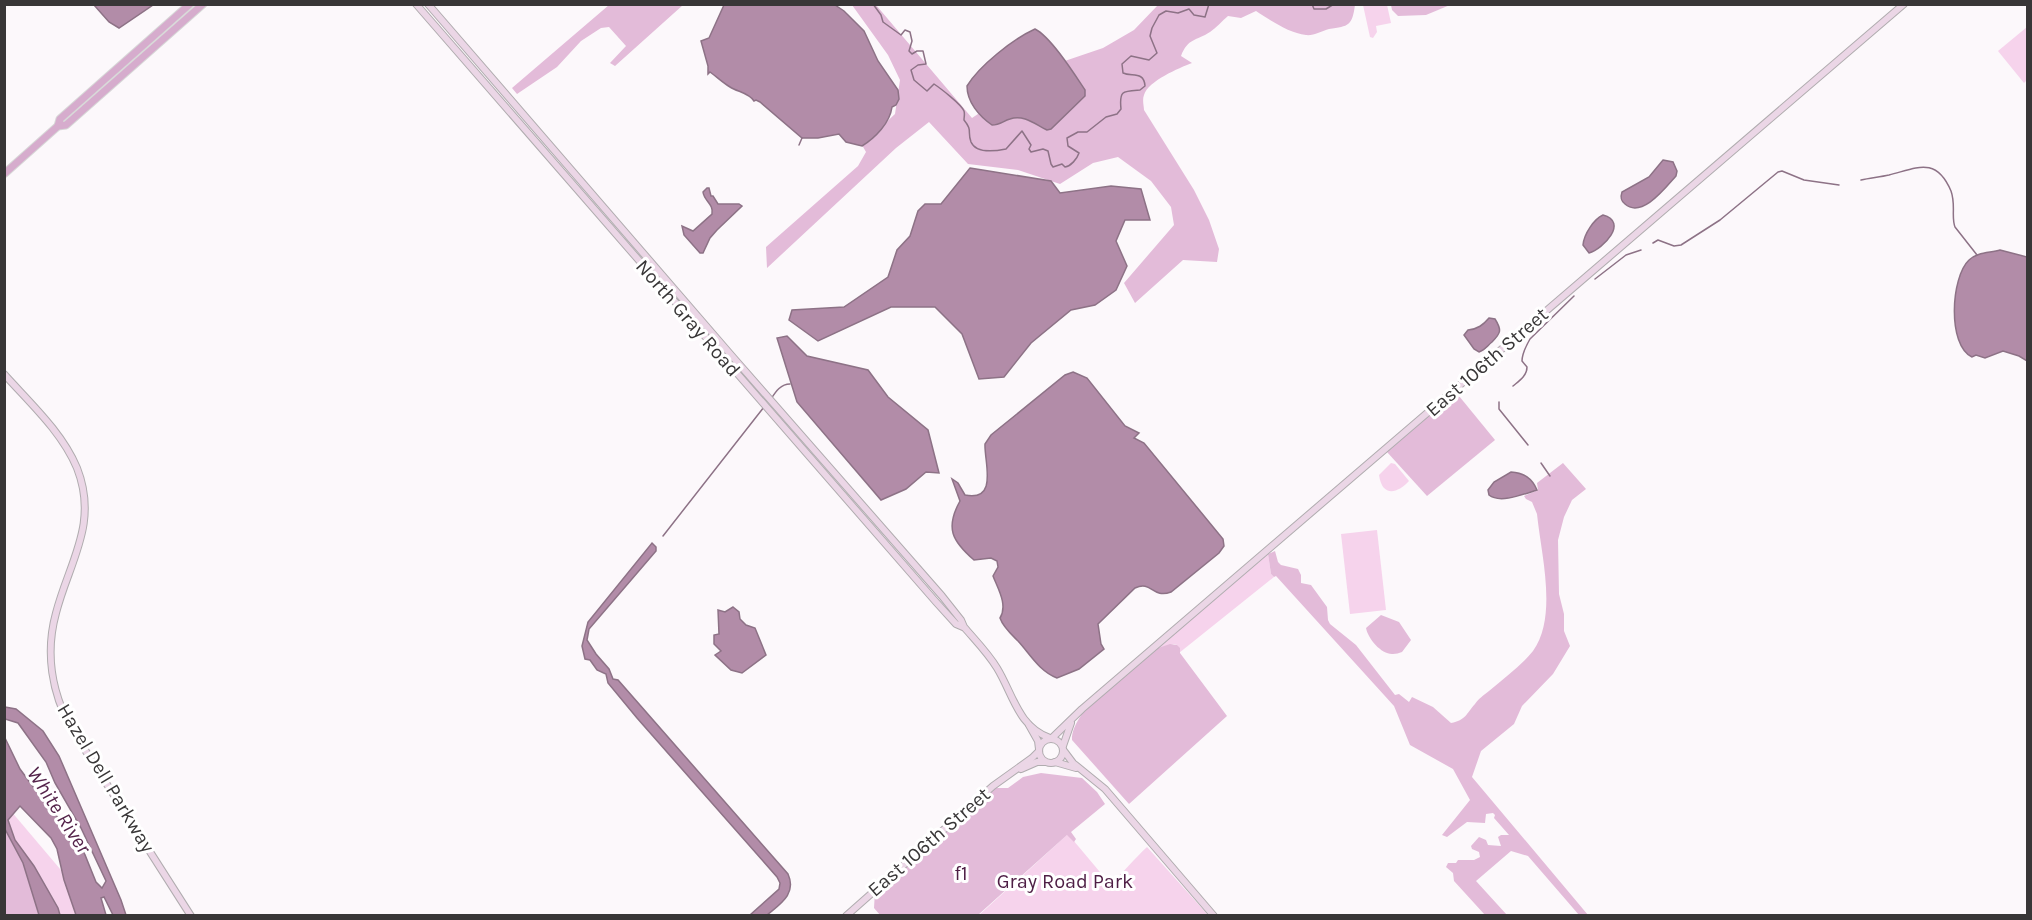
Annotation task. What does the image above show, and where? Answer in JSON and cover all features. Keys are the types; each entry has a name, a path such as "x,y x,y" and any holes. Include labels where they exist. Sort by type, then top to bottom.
{"main road":[{"path":"4,174 58,126 60,119 190,4"},
{"path":"58,126 66,125 203,4"}],"street":[{"name":"North Gray Road","path":"416,4 936,602 956,624 964,627"},
{"name":"North Gray Road","path":"428,4 942,596 995,665 1017,709 1038,741 1039,750"},
{"name":"East 106th Street","path":"1051,738 1904,4"},
{"name":"Hazel Dell Parkway","path":"4,374 63,444 77,469 83,492 84,531 59,601 52,632 51,666 58,699 71,728 191,915"},
{"name":"East 106th Street","path":"1063,749 1065,735 1072,720"},
{"name":"North Gray Road","path":"1029,725 1051,738"},
{"path":"1082,770 1055,762 1046,762 1041,758 1039,750 1044,741 1051,738 1057,740 1067,757 1105,789 1214,915"},
{"path":"1055,762 1061,758 1063,749"},
{"name":"East 106th Street","path":"846,915 993,786 1039,750"},
{"name":"East 106th Street","path":"1015,771 1037,762 1046,762"}],"green space":[{"path":"1391,4 1450,5 1426,15 1398,16 1392,10"},
{"path":"609,5 683,5 615,66 610,63 626,46 609,27 601,28 581,41 557,67 517,94 512,88"},
{"path":"852,5 876,5 972,118 1050,66 1103,48 1134,30 1158,5 1355,5 1351,21 1345,26 1309,35 1286,29 1256,11 1241,18 1228,16 1210,32 1187,46 1181,56 1192,63 1165,76 1147,90 1143,99 1144,110 1194,190 1209,220 1219,249 1217,262 1183,260 1135,303 1124,283 1174,225 1171,207 1151,181 1118,157 1093,163 1060,184 1018,170 968,164 929,122 896,148 767,268 766,247 858,166 866,152 862,145 895,114 900,80 888,55"},
{"path":"1363,5 1387,5 1391,23 1376,26 1377,32 1373,38 1370,37"},
{"path":"2027,27 2027,80 2024,83 1998,51"},
{"path":"1454,394 1459,396 1495,440 1427,496 1387,452"},
{"path":"1391,463 1395,464 1409,481 1395,491 1383,487 1379,475"},
{"path":"1563,463 1586,489 1572,500 1564,517 1558,540 1559,594 1564,614 1564,631 1570,646 1553,674 1522,706 1514,724 1481,751 1472,777 1588,915 1579,915 1528,856 1511,851 1476,881 1507,915 1485,915 1454,881 1453,873 1446,867 1448,863 1456,863 1458,860 1474,860 1480,857 1479,852 1471,846 1479,837 1486,840 1488,845 1501,846 1498,837 1509,835 1494,818 1493,813 1486,814 1485,823 1467,822 1447,837 1442,835 1470,800 1453,769 1410,745 1394,706 1276,576 1271,574 1268,554 1275,551 1281,565 1298,569 1301,583 1311,585 1327,607 1330,624 1356,645 1395,695 1399,694 1409,702 1412,697 1433,707 1451,723 1456,722 1523,662 1541,637 1546,603 1544,566 1537,514 1532,502 1524,496 1538,490 1537,483"},
{"path":"1377,530 1386,610 1350,614 1341,534"},
{"path":"1268,554 1271,574 1274,577 1179,653 1177,645 1174,644 1158,648"},
{"path":"1381,615 1399,622 1411,640 1402,652 1389,654 1384,652 1370,637 1366,628"},
{"path":"1170,644 1180,648 1180,653 1227,716 1129,804 1072,740 1075,727 1082,715 1106,689 1158,648"},
{"name":"f1","path":"1041,773 1082,778 1097,792 1105,804 1071,832 1076,839 1074,842 1067,835 978,915 880,915 874,908 875,891 994,788 1008,788 1023,777"},
{"path":"5,804 99,915 5,915"},
{"path":"4,828 23,863 39,915 5,915"},
{"name":"Gray Road Park","path":"1068,834 1110,884 1147,847 1208,915 978,916"}],"shaded area":[{"path":"94,5 153,5 119,28 109,22"},
{"path":"724,5 835,5 844,11 864,31 878,61 898,90 899,99 892,107 881,130 862,146 846,142 839,134 802,138 760,102 730,87 710,72 708,74 701,41 709,38"},
{"path":"1035,29 1062,57 1085,90 1085,96 1051,129 1047,130 1020,118 992,125 975,108 969,98 967,86 972,78 997,54"},
{"path":"1663,160 1673,162 1677,171 1676,176 1646,205 1632,208 1624,203 1621,198 1622,192 1649,177"},
{"path":"970,168 1051,181 1060,193 1111,186 1141,189 1150,220 1125,220 1116,241 1127,266 1116,290 1095,305 1071,310 1031,343 1004,377 979,379 962,334 935,307 891,307 818,341 789,320 792,310 844,307 888,277 897,250 910,236 918,211 925,204 941,204"},
{"path":"707,188 718,204 742,206 717,230 710,238 703,253 700,253 684,235 682,226 693,231 712,214 712,208 703,192"},
{"path":"1603,215 1614,223 1614,229 1601,246 1589,253 1583,245 1585,236 1593,223"},
{"path":"2000,250 2027,257 2027,361 2003,351 1985,358 1976,355 1972,357 1964,350 1958,339 1955,326 1955,295 1963,269 1976,255"},
{"path":"1489,318 1495,319 1500,331 1492,342 1479,352 1464,335 1468,330 1485,323"},
{"path":"787,336 807,356 868,370 888,397 928,430 939,473 926,472 906,489 881,500 797,402 777,338"},
{"path":"1073,372 1087,378 1125,426 1139,433 1134,438 1144,443 1223,539 1224,546 1219,553 1171,592 1160,593 1145,586 1135,588 1098,624 1104,649 1079,669 1057,678 1040,667 1001,621 1003,602 993,576 998,567 997,561 991,558 974,560 956,540 952,527 955,511 960,501 952,479 958,483 965,495 976,496 982,492 987,478 985,444 991,435 1065,375"},
{"path":"1511,472 1527,477 1537,490 1499,499 1489,495 1488,490 1494,482"},
{"path":"652,543 656,551 589,629 587,640 609,669 613,679 618,680 788,874 789,893 767,915 750,915 779,889 780,883 777,877 637,718 608,683 606,674 597,670 590,660 585,659 582,646 588,622"},
{"path":"733,607 739,612 740,619 746,625 755,628 766,655 742,673 731,670 715,655 721,651 714,644 714,635 719,634 718,610 725,612"},
{"path":"5,707 16,709 43,731 59,756 126,915 113,915 104,897 101,898 106,915 76,915 64,880 57,849 51,838 20,806 8,820 15,840 34,866 60,915 39,915 23,863 5,829 5,738 20,769 81,845 96,882 102,888 106,881 46,762 18,723 5,719"}],"waterway":[{"path":"873,4 883,22 901,35 905,30 910,32 912,41 909,51 912,54 923,51 926,64 918,65 911,70 914,80 927,91 934,84 959,104 964,111 964,120 974,146 987,151 1006,149 1022,131 1031,145 1029,149 1031,152 1043,149 1048,151 1053,167 1062,164 1067,166 1074,162 1079,153 1068,146 1067,138 1078,132 1087,132 1106,117 1117,114 1121,109 1123,93 1140,90 1145,86 1140,76 1123,73 1122,64 1131,56 1149,60 1157,53 1150,36 1159,15 1166,11 1178,13 1189,9 1194,15 1205,17 1209,4"},
{"path":"1312,4 1314,9 1326,9 1334,4"},
{"path":"799,145 802,138"},
{"path":"1861,180 1925,167 1939,173 1951,191 1955,227 1977,255"},
{"path":"1653,243 1658,240 1674,246 1681,245 1720,220 1778,172 1782,171 1804,180 1839,185"},
{"path":"1595,279 1626,255 1641,250"},
{"path":"1513,386 1526,373 1527,367 1522,358 1530,339 1574,296"},
{"path":"771,399 781,387 790,384"},
{"path":"1499,402 1499,409 1528,445"},
{"path":"663,536 764,407"},
{"path":"1541,463 1550,476"}],"water label":[{"name":"White River","path":"59,810"}]}
